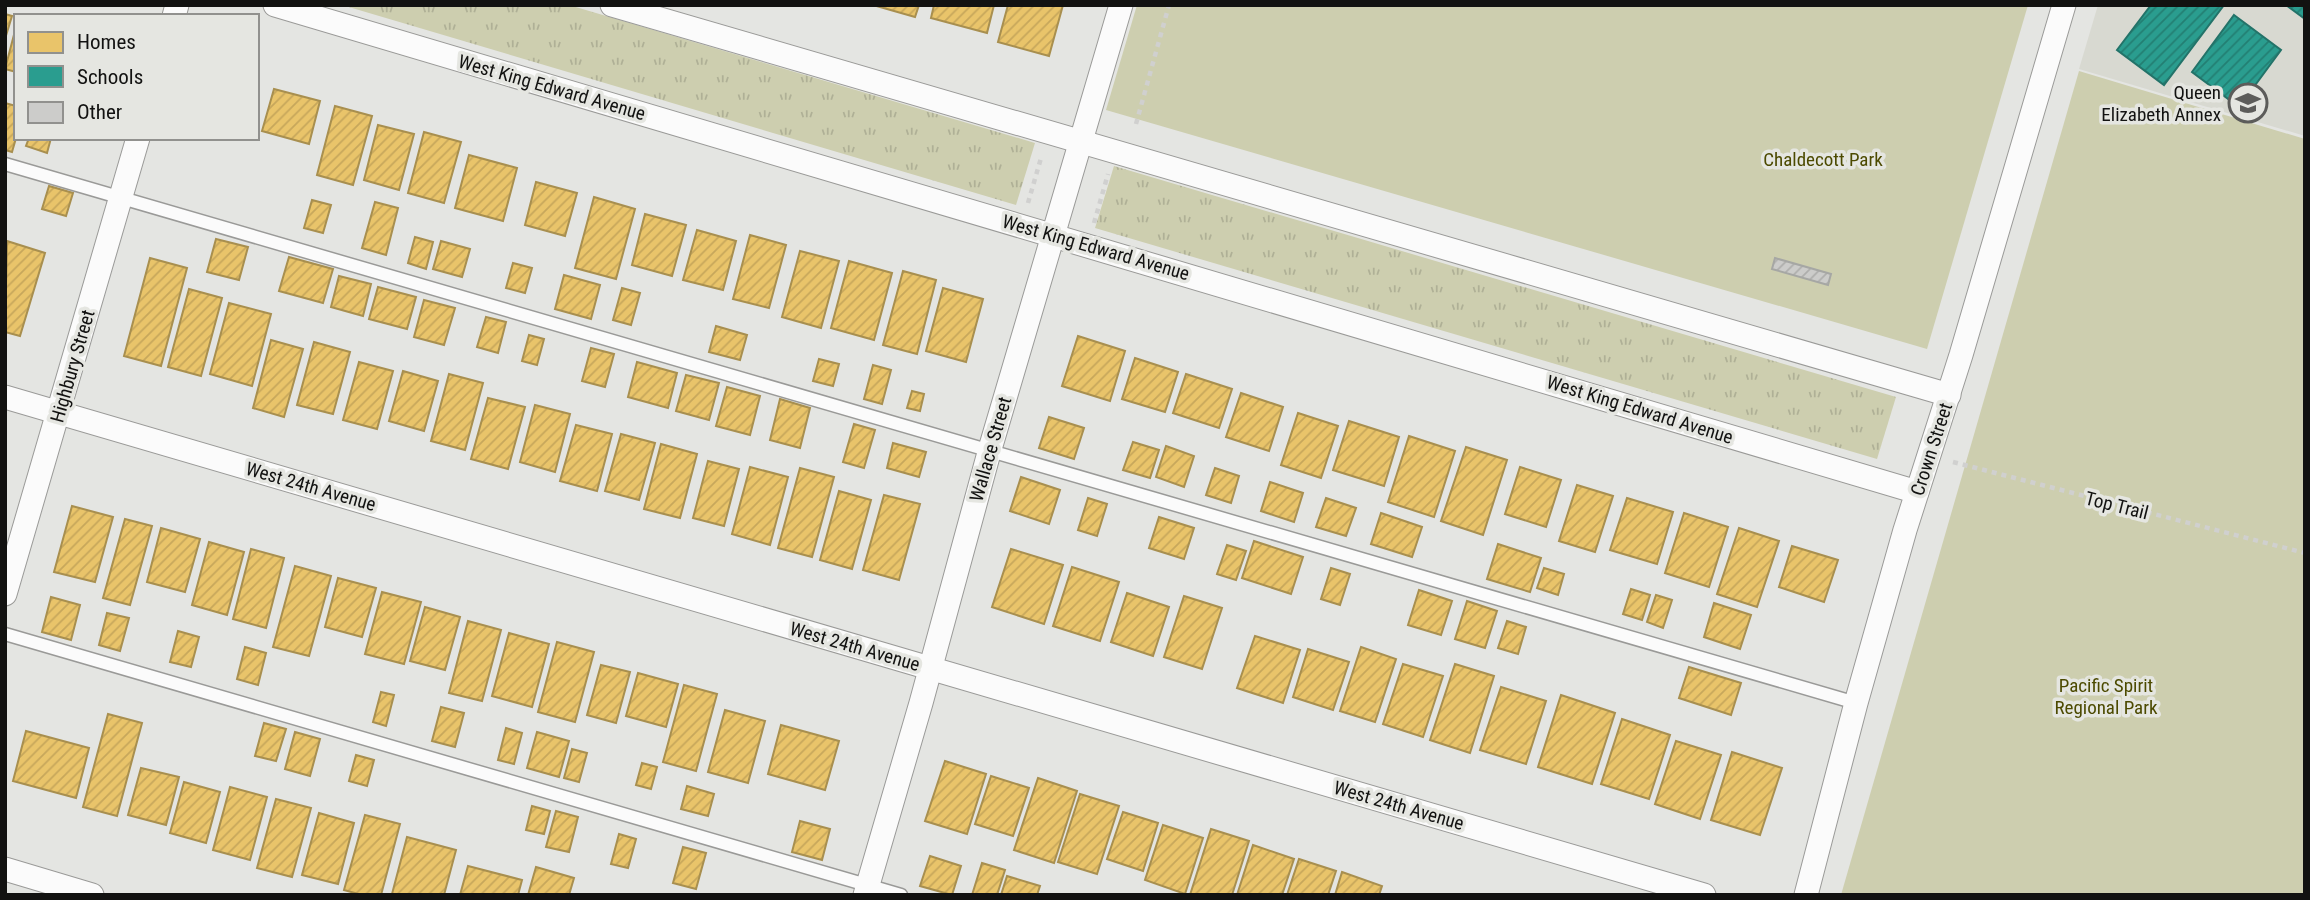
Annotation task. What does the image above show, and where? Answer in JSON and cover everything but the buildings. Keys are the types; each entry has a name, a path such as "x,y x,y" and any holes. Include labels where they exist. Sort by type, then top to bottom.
{"street":[{"name":"West King Edward Avenue","path":"275,5 1917,492"},
{"path":"612,5 1949,396"},
{"name":"Wallace Street","path":"866,890 990,449 1121,5"},
{"name":"Crown Street","path":"1806,895 1856,703 1917,492 1949,396 2064,5"},
{"name":"Highbury Street","path":"5,594 137,140"},
{"name":"West 24th Avenue","path":"5,397 1704,895"},
{"path":"5,869 92,895"}],"lane":[{"path":"5,164 1856,703"},
{"path":"5,634 866,890 901,895"}],"path":[{"path":"1136,124 1169,5"},
{"path":"1026,211 1044,147"},
{"path":"1092,230 1110,168"},
{"name":"Top Trail","path":"1929,455 2305,553"}],"shaded area":[{"name":"Queen Elizabeth Annex","path":"2098,5 2305,5 2305,136 2079,69"}],"green space":[{"path":"342,5 569,5 1035,143 1016,205"},
{"name":"Chaldecott Park","path":"1137,5 2028,5 1927,349 1106,110"},
{"name":"Pacific Spirit Regional Park","path":"2079,71 2305,139 2305,895 1841,895"},
{"path":"1114,166 1896,397 1877,459 1095,228"}],"place":[{"name":"Queen Elizabeth Annex","path":"2248,103"}]}
